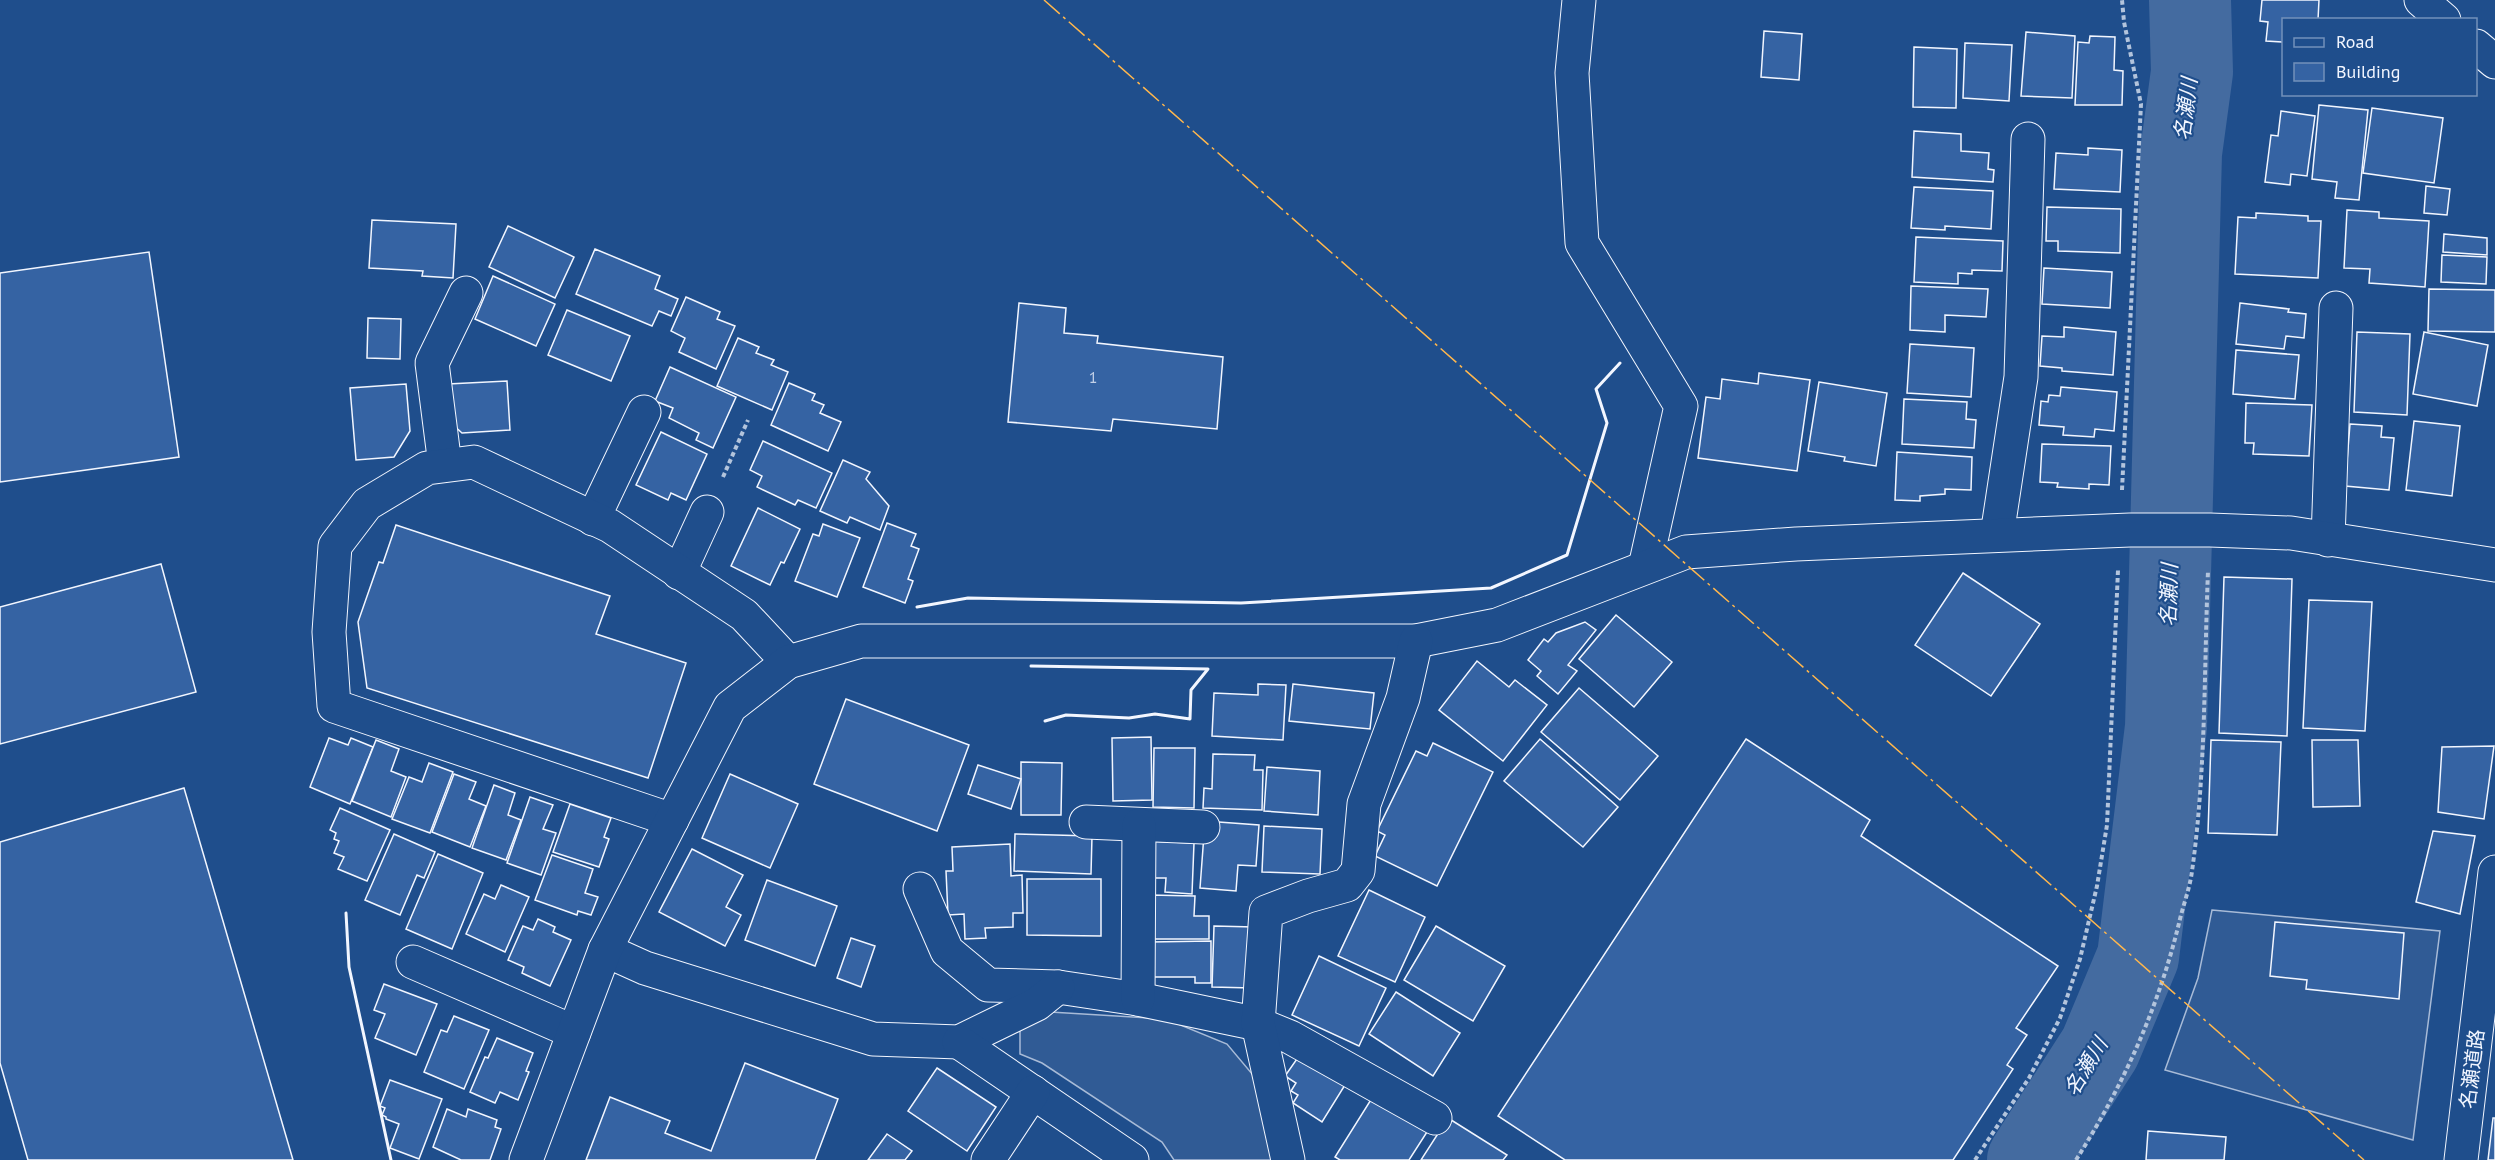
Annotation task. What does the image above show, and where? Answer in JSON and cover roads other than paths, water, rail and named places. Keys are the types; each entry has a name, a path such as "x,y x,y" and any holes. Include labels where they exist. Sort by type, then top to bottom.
{"street":[{"path":"1579,0 1572,73 1582,243 1681,406 1646,567"},
{"path":"2477,47 2495,62"},
{"path":"1997,535 2021,377 2028,139"},
{"path":"445,465 432,363 466,293"},
{"path":"2328,540 2336,308"},
{"path":"593,519 644,412"},
{"path":"672,820 334,706 329,632 335,546 367,504 427,468 474,462 610,526 744,615 788,662"},
{"path":"679,573 707,512"},
{"path":"526,1160 605,950 730,707 788,662 861,641 1416,641 1497,626 1686,552 1843,540 2125,530 2290,533 2495,565"},
{"path":"1288,1160 1258,1024 1266,912 1308,896 1347,885 1358,871 1364,804 1403,698 1416,641"},
{"path":"1086,822 1203,827"},
{"path":"1138,999 1139,825"},
{"name":"名瀬道路","path":"2461,1160 2495,872"},
{"path":"920,889 947,951 988,985 1058,987 1138,999 1258,1024 1290,1037 1435,1118"},
{"path":"605,950 645,968 873,1039 959,1041 1037,1004 1058,987"},
{"path":"413,962 574,1032"},
{"path":"959,1041 1132,1160"},
{"path":"988,1160 1033,1092"}],"waterway":[{"name":"名瀬川","path":"2028,1160 2100,1048 2138,957 2166,727 2181,153 2192,72 2190,0"}]}
